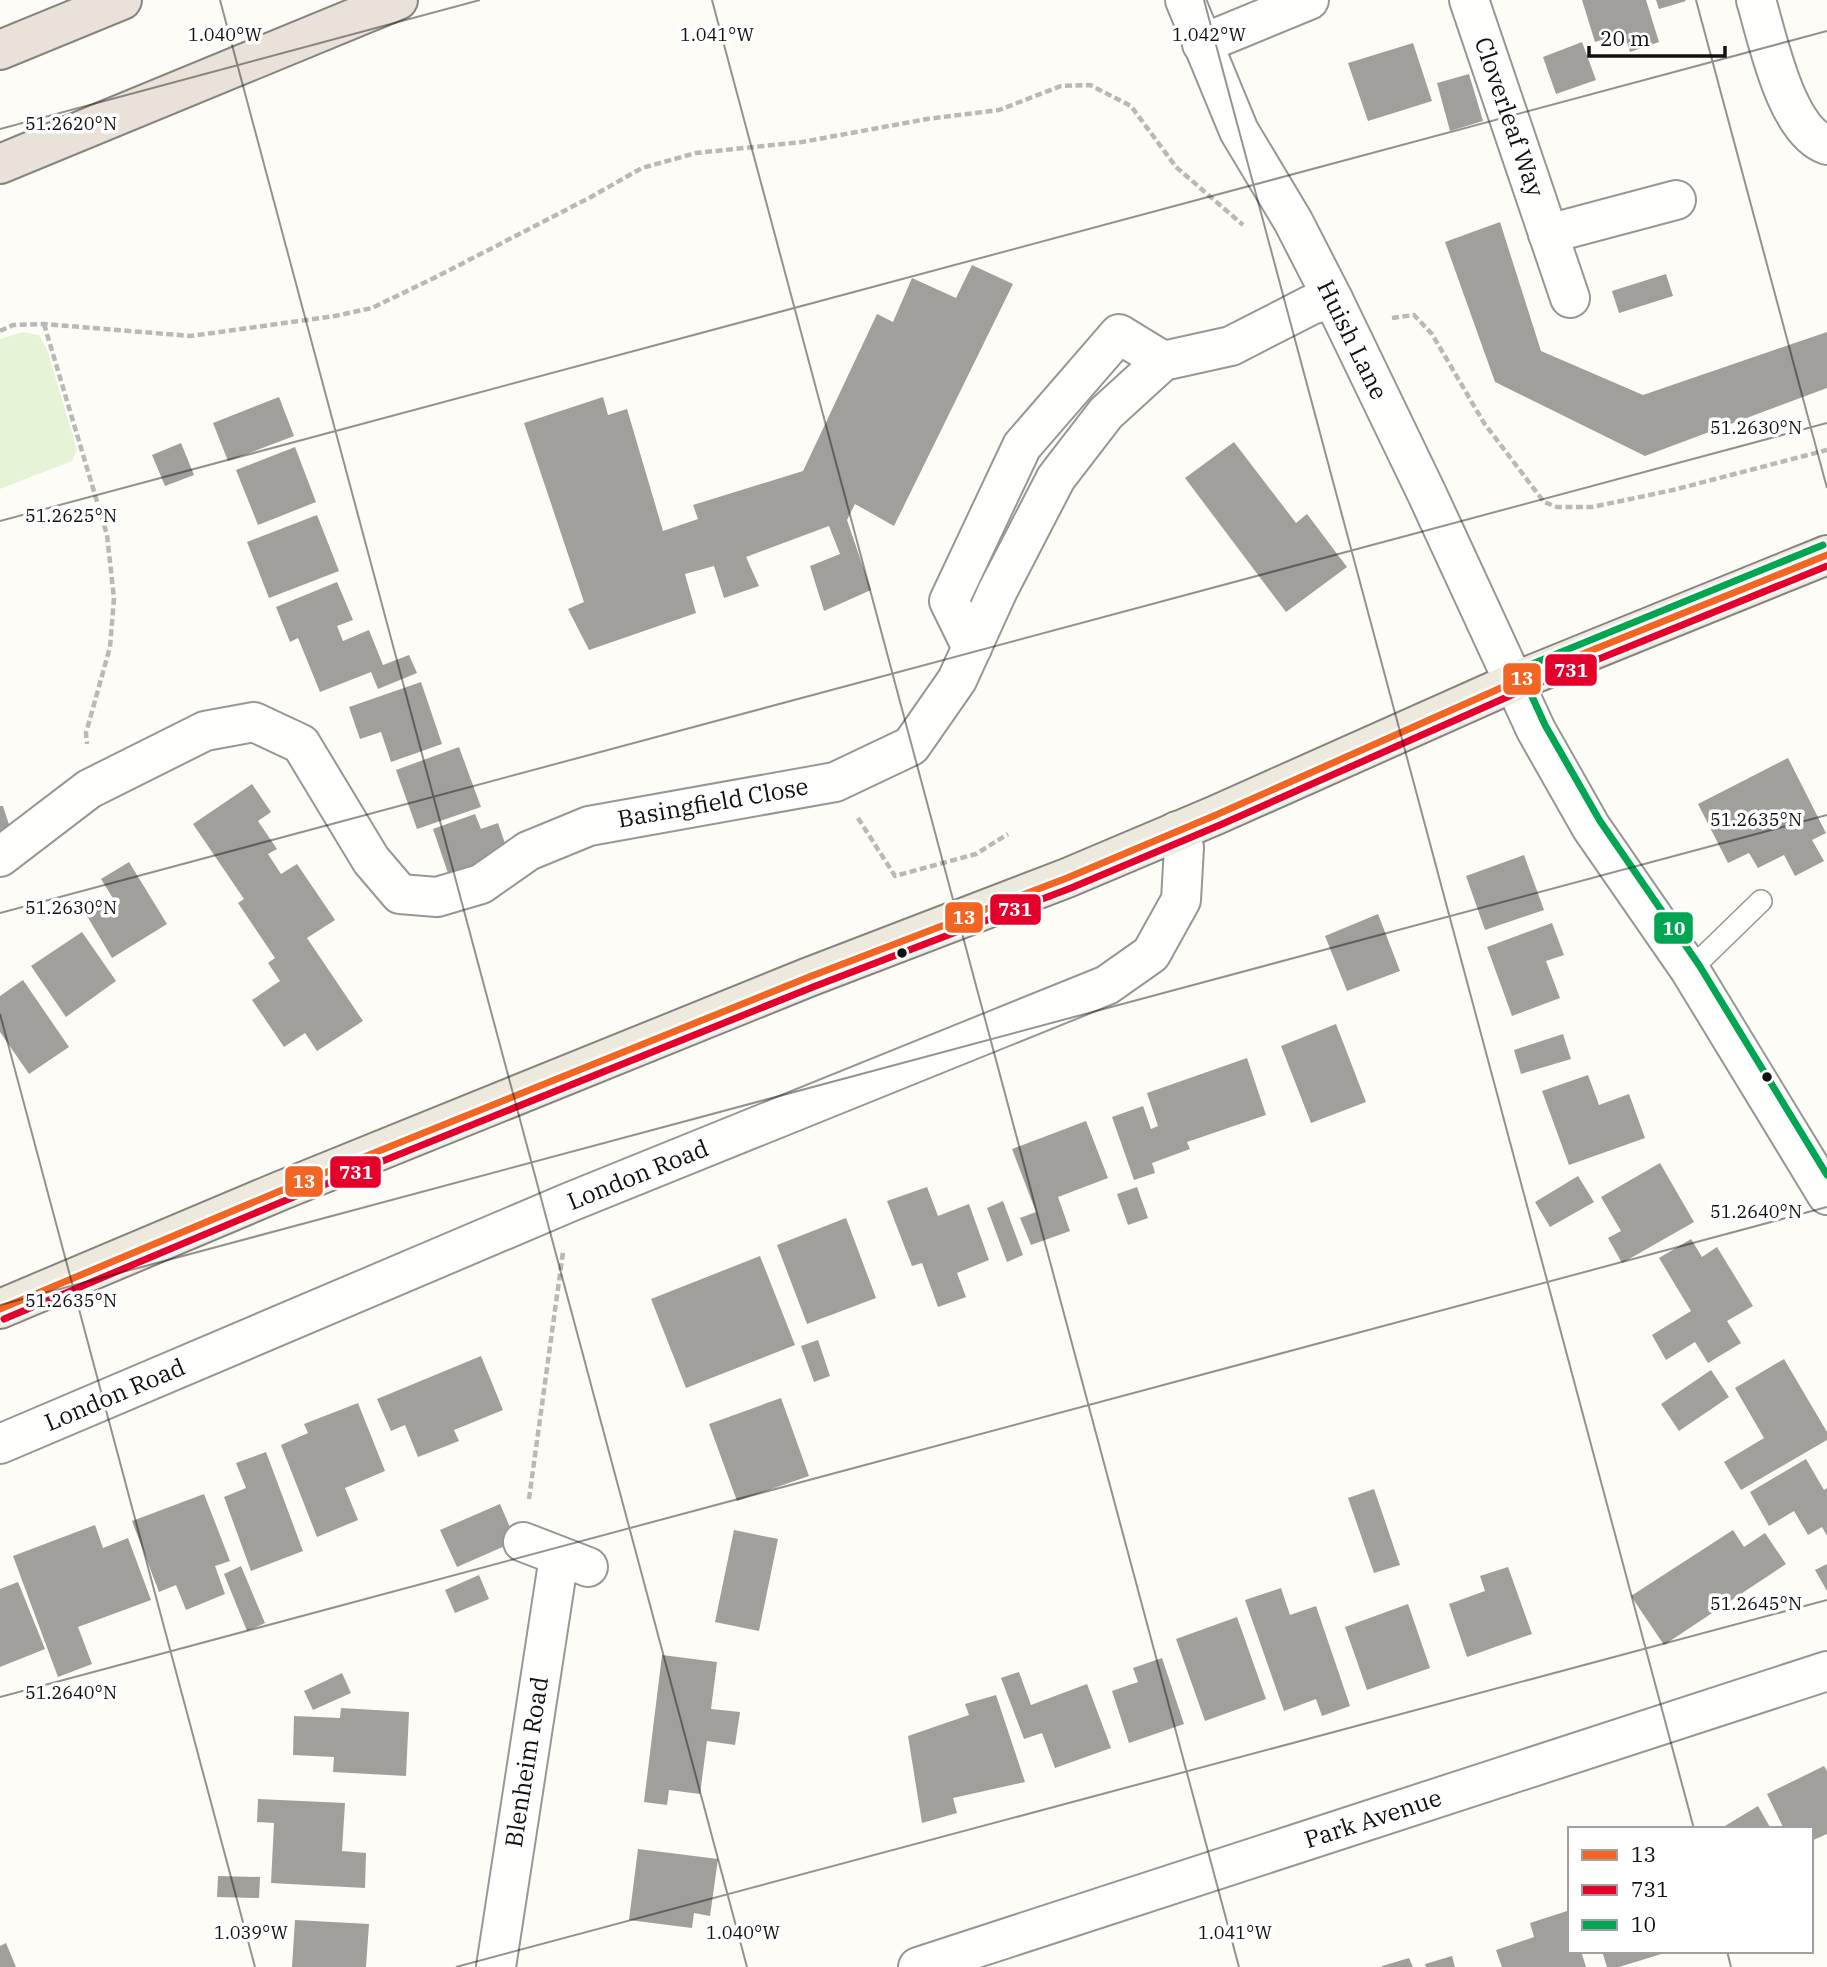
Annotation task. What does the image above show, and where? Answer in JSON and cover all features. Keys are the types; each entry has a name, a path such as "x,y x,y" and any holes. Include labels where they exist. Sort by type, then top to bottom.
{"highway":[{"path":"0,50 122,0"},
{"path":"0,164 398,0"}],"main road":[{"path":"0,1309 317,1176 822,972 1066,878 1514,683 1827,555"}],"street":[{"name":"Huish Lane","path":"1185,0 1239,131 1293,220 1333,299 1536,730 1591,827 1690,970 1827,1195"},
{"path":"1202,44 1310,0"},
{"name":"Cloverleaf Way","path":"1469,0 1570,298"},
{"path":"1756,0 1787,99 1814,141 1827,145"},
{"path":"1548,234 1676,200"},
{"name":"Basingfield Close","path":"0,857 89,789 205,731 254,722 301,744 371,860 400,894 437,897 481,884 528,851 589,826 835,782 911,746 957,680 998,590 1056,478 1106,413 1163,361 1231,346 1311,305 1333,299"},
{"path":"972,648 949,601 1022,446 1119,334 1163,361"},
{"name":"London Road","path":"0,1444 570,1202 1107,985 1151,954 1181,900 1184,846 1177,831"},
{"name":"Blenheim Road","path":"496,1967 573,1562 523,1542"},
{"name":"Park Avenue","path":"918,1967 1827,1671"}],"lane":[{"path":"1690,970 1761,901"}],"path":[{"path":"0,331 13,325 44,324 191,335 335,316 372,307 438,276 642,168 696,153 802,142 927,119 999,110 1061,86 1090,85 1131,106 1175,167 1249,229"},
{"path":"1392,318 1414,315 1432,334 1484,423 1544,502 1557,507 1592,507 1660,493 1827,450"},
{"path":"44,324 107,535 114,598 110,647 86,733 89,789"},
{"path":"835,782 895,876 976,854 1009,834"},
{"path":"523,1542 570,1202"}],"green space":[{"path":"22,332 39,335 47,349 77,450 72,461 0,489 0,339"}],"building":[{"path":"1582,0 1646,0 1659,42 1630,52 1624,33 1595,42"},
{"path":"1656,0 1685,0 1686,1 1659,9"},
{"path":"1582,42 1596,80 1556,94 1543,57"},
{"path":"1413,43 1432,101 1368,121 1348,63"},
{"path":"1469,74 1483,121 1450,131 1437,83"},
{"path":"1500,222 1541,351 1643,395 1827,332 1827,388 1645,456 1495,382 1445,242"},
{"path":"972,265 1013,284 894,526 855,504 847,520 871,590 824,611 810,566 840,554 829,526 746,557 759,586 724,598 714,566 685,574 696,613 589,650 568,609 584,602 524,423 603,397 608,415 627,409 663,531 698,519 693,505 803,471 877,314 893,322 912,278 956,298"},
{"path":"1666,274 1673,296 1619,313 1612,291"},
{"path":"279,397 294,436 228,461 213,423"},
{"path":"1234,442 1296,523 1307,514 1347,567 1286,612 1185,478"},
{"path":"181,443 194,475 165,486 152,455"},
{"path":"295,447 316,502 258,525 236,470"},
{"path":"317,515 339,571 269,598 247,542"},
{"path":"337,582 353,620 337,626 343,641 369,630 383,665 409,655 417,673 378,689 371,672 320,692 298,638 290,642 276,607"},
{"path":"421,682 442,744 391,762 381,732 360,739 349,707"},
{"path":"459,747 481,807 417,829 396,770"},
{"path":"1788,758 1826,833 1812,840 1824,861 1795,876 1784,855 1758,868 1749,853 1728,863 1698,804"},
{"path":"252,784 271,812 258,821 277,849 268,854 281,874 297,864 335,920 307,938 363,1021 317,1051 305,1033 284,1047 252,1000 280,981 268,963 275,958 238,903 244,899 193,824"},
{"path":"0,806 3,806 14,840 0,845"},
{"path":"475,814 481,829 498,823 511,861 451,882 433,829"},
{"path":"1524,855 1544,910 1485,930 1466,876"},
{"path":"129,862 167,924 112,958 87,916 114,900 101,879"},
{"path":"1378,914 1400,971 1347,991 1325,936"},
{"path":"1552,923 1564,955 1546,961 1560,998 1512,1016 1487,947"},
{"path":"82,932 116,981 66,1017 31,966"},
{"path":"23,980 69,1047 29,1074 0,1032 0,996"},
{"path":"1336,1024 1366,1102 1311,1123 1281,1046"},
{"path":"1563,1034 1571,1059 1521,1074 1514,1050"},
{"path":"1247,1058 1266,1115 1187,1142 1190,1149 1152,1163 1155,1173 1134,1180 1112,1117 1143,1106 1151,1129 1158,1126 1147,1093"},
{"path":"1588,1075 1599,1105 1629,1094 1645,1138 1569,1165 1542,1091"},
{"path":"1086,1121 1108,1178 1058,1197 1070,1231 1031,1245 1020,1218 1036,1212 1012,1149"},
{"path":"1660,1163 1694,1222 1622,1263 1608,1238 1621,1231 1601,1197"},
{"path":"1578,1176 1594,1202 1550,1227 1535,1202"},
{"path":"927,1187 938,1216 969,1204 989,1260 957,1273 966,1297 938,1307 922,1263 912,1266 887,1201"},
{"path":"1137,1187 1148,1218 1128,1225 1117,1194"},
{"path":"1003,1201 1023,1255 1007,1262 987,1208"},
{"path":"846,1218 876,1298 807,1324 777,1245"},
{"path":"1691,1239 1702,1257 1717,1247 1753,1306 1727,1321 1741,1343 1708,1363 1695,1342 1666,1360 1652,1335 1691,1311 1659,1258"},
{"path":"760,1256 795,1345 686,1388 651,1299"},
{"path":"818,1340 830,1376 814,1382 801,1346"},
{"path":"481,1356 503,1410 454,1430 459,1441 418,1457 405,1425 391,1431 377,1399"},
{"path":"1784,1359 1827,1432 1827,1440 1741,1490 1724,1462 1764,1438 1735,1388"},
{"path":"1711,1370 1729,1397 1679,1431 1661,1404"},
{"path":"781,1398 809,1476 737,1501 709,1424"},
{"path":"358,1403 385,1471 345,1488 358,1520 317,1537 281,1445 308,1433 304,1424"},
{"path":"266,1452 303,1551 251,1571 224,1497 246,1488 236,1463"},
{"path":"1806,1459 1824,1490 1827,1488 1827,1536 1822,1527 1808,1535 1794,1511 1769,1526 1750,1492"},
{"path":"1374,1489 1400,1565 1374,1573 1348,1498"},
{"path":"204,1494 230,1561 215,1566 225,1594 186,1610 176,1585 159,1592 132,1521"},
{"path":"500,1504 516,1541 457,1567 440,1530"},
{"path":"95,1525 103,1548 128,1538 151,1600 78,1627 92,1664 58,1677 13,1556"},
{"path":"734,1530 778,1539 759,1631 715,1622"},
{"path":"1733,1530 1744,1547 1765,1533 1786,1564 1664,1645 1631,1596"},
{"path":"1827,1564 1827,1591 1815,1570"},
{"path":"241,1566 265,1623 247,1631 224,1574"},
{"path":"1508,1567 1532,1634 1467,1657 1449,1604 1485,1591 1480,1576"},
{"path":"479,1575 489,1599 455,1613 445,1590"},
{"path":"18,1582 45,1649 0,1667 0,1589"},
{"path":"1281,1588 1290,1615 1316,1606 1350,1706 1322,1716 1316,1699 1284,1711 1245,1600"},
{"path":"1408,1604 1430,1668 1367,1690 1345,1627"},
{"path":"1237,1617 1266,1699 1205,1721 1176,1639"},
{"path":"662,1655 717,1662 711,1709 740,1712 735,1745 707,1741 700,1794 669,1790 667,1805 644,1802"},
{"path":"1162,1658 1184,1724 1129,1743 1112,1691 1138,1682 1133,1668"},
{"path":"1019,1672 1031,1705 1087,1684 1111,1748 1055,1768 1042,1733 1024,1739 1001,1678"},
{"path":"342,1673 351,1693 313,1710 304,1691"},
{"path":"996,1695 1025,1782 953,1798 957,1813 922,1823 908,1736 969,1715 965,1704"},
{"path":"341,1708 409,1712 406,1776 333,1772 334,1757 293,1755 294,1716 340,1718"},
{"path":"1824,1766 1827,1771 1827,1834 1813,1840 1813,1827 1783,1827 1767,1794"},
{"path":"258,1799 345,1803 342,1851 366,1853 365,1888 271,1883 274,1823 257,1822"},
{"path":"1758,1806 1770,1827 1723,1827"},
{"path":"638,1849 718,1859 710,1916 694,1913 692,1928 629,1920"},
{"path":"218,1876 260,1877 259,1898 217,1897"},
{"path":"1567,1911 1568,1953 1582,1953 1586,1967 1502,1967 1496,1950 1534,1937 1530,1923"},
{"path":"295,1920 369,1924 366,1967 292,1967"},
{"path":"6,1943 16,1967 0,1967 0,1946"},
{"path":"1603,1953 1665,1953 1619,1967 1607,1967"},
{"path":"1452,1956 1455,1967 1426,1967 1425,1964"},
{"path":"1409,1958 1413,1967 1382,1967 1382,1966"}],"transit line":[{"name":"10","path":"1510,673 1823,545"},
{"name":"13","path":"0,1309 280,1191 809,977 1067,878 1216,815 1521,679 1827,555"},
{"name":"731","path":"4,1319 284,1201 813,987 1071,888 1220,825 1525,689 1827,566"},
{"name":"10","path":"1524,679 1545,725 1600,821 1699,965 1827,1175"}]}
